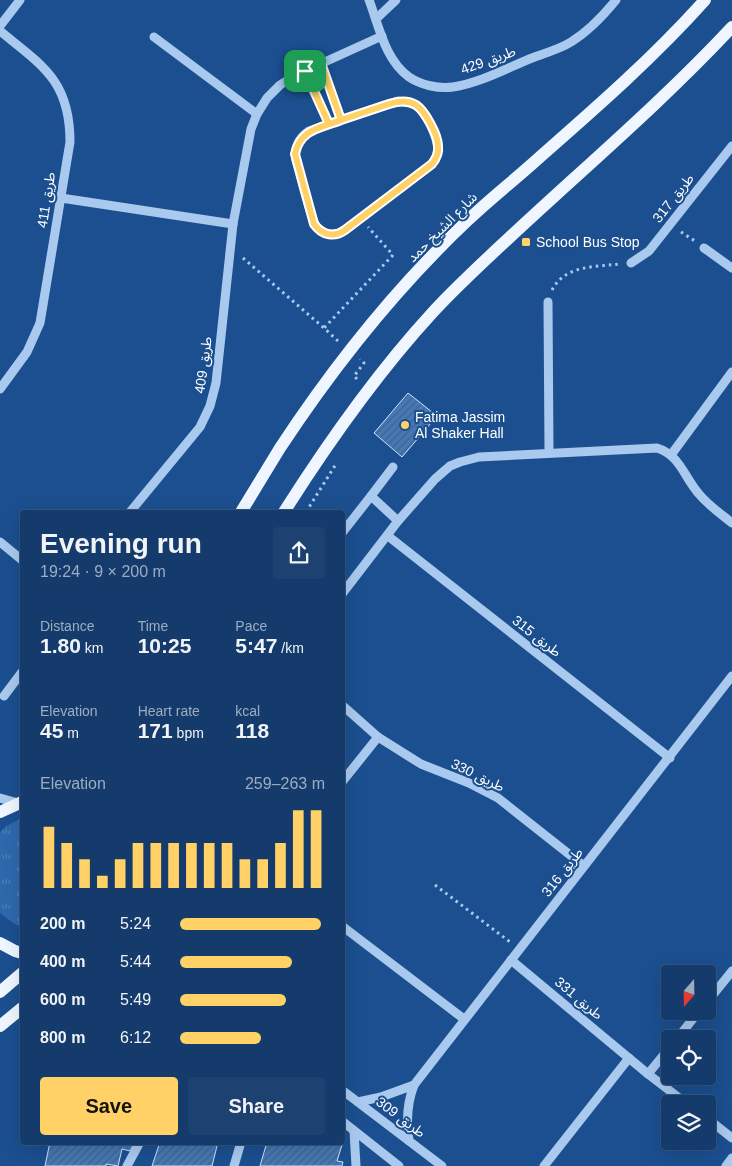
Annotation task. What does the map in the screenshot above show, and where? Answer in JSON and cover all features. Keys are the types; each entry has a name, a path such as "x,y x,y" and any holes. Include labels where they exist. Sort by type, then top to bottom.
{"main road":[{"name":"شارع الشيخ حمد","path":"242,510 280,448 316,398 360,338 403,288 467,220 580,122 657,50 706,0"},
{"path":"285,510 350,412 395,355 434,311 556,194 706,56 732,27"},
{"path":"0,812 20,803"},
{"path":"0,943 20,952"},
{"path":"0,992 20,975"},
{"path":"0,1026 20,1010"}],"street":[{"path":"0,26 20,0"},
{"name":"طريق 429","path":"369,0 390,56 399,68 410,78 423,84 438,87 453,87 479,80 570,42 605,14 616,0"},
{"path":"376,20 396,0"},
{"name":"طريق 411","path":"0,31 44,67 57,83 65,101 70,121 70,142 40,323 27,352 0,388"},
{"name":"طريق 409","path":"132,510 200,427 210,406 216,383 233,224 251,129 257,114 267,98 280,85 321,63 382,36"},
{"path":"154,37 257,114"},
{"path":"321,63 341,120"},
{"path":"305,71 329,124"},
{"path":"398,101 407,102 416,105 423,111 435,134 438,146 436,159 345,230 334,235 323,232 314,224 295,154 296,147 304,135 309,131 329,124 398,101"},
{"name":"طريق 317","path":"631,263 649,251 732,146"},
{"path":"60,198 233,224"},
{"path":"704,248 732,268"},
{"path":"548,302 550,453"},
{"path":"671,455 732,372"},
{"path":"345,590 398,521 435,479 446,469 479,456 649,448 664,451 676,460 700,496 732,523"},
{"path":"345,529 393,467"},
{"path":"371,496 398,521"},
{"name":"طريق 315","path":"388,536 670,758"},
{"path":"0,542 20,558"},
{"path":"4,696 20,675"},
{"name":"طريق 316","path":"410,1141 408,1107 414,1085 732,676"},
{"name":"طريق 330","path":"345,708 378,737 421,764 470,783 498,798 584,866"},
{"path":"345,778 378,737"},
{"path":"0,798 20,803"},
{"path":"345,928 464,1019"},
{"name":"طريق 331","path":"511,960 675,1095"},
{"path":"716,991 732,971"},
{"path":"684,1030 692,1020"},
{"path":"544,1166 629,1058"},
{"path":"648,1074 661,1058"},
{"path":"358,1102 392,1094 414,1085"},
{"name":"طريق 309","path":"345,1092 442,1166"},
{"path":"345,1124 396,1164"},
{"path":"716,1125 732,1138"},
{"path":"354,1131 356,1166"},
{"path":"127,1166 138,1145"},
{"path":"234,1166 240,1145"},
{"path":"726,1166 732,1158"},
{"path":"382,1166 396,1164"}],"path":[{"path":"671,224 704,248"},
{"path":"374,233 384,245"},
{"path":"231,248 324,328"},
{"path":"548,302 550,292 555,284 561,277 570,272 631,263"},
{"path":"435,885 520,948"}],"green space":[{"path":"20,819 20,927 0,913 0,832 6,826"}],"building":[{"name":"Fatima Jassim Al Shaker Hall","path":"408,393 437,416 402,457 374,433"},
{"path":"49,1145 133,1145 130,1151 122,1149 118,1166 106,1164 106,1166 45,1166"},
{"path":"159,1145 217,1145 212,1166 152,1166"},
{"path":"266,1145 342,1145 337,1161 343,1162 342,1166 260,1166"}],"place":[{"name":"School Bus Stop","path":"526,242"},
{"name":"Fatima Jassim Al Shaker Hall","path":"405,425"}],"route":[{"path":"305,71 321,63 341,120 329,124 309,131 299,140 295,154 314,224 323,232 334,235 345,230 432,164 438,153 437,140 423,111 416,105 407,102 398,101 389,104 329,124 305,71"}]}
